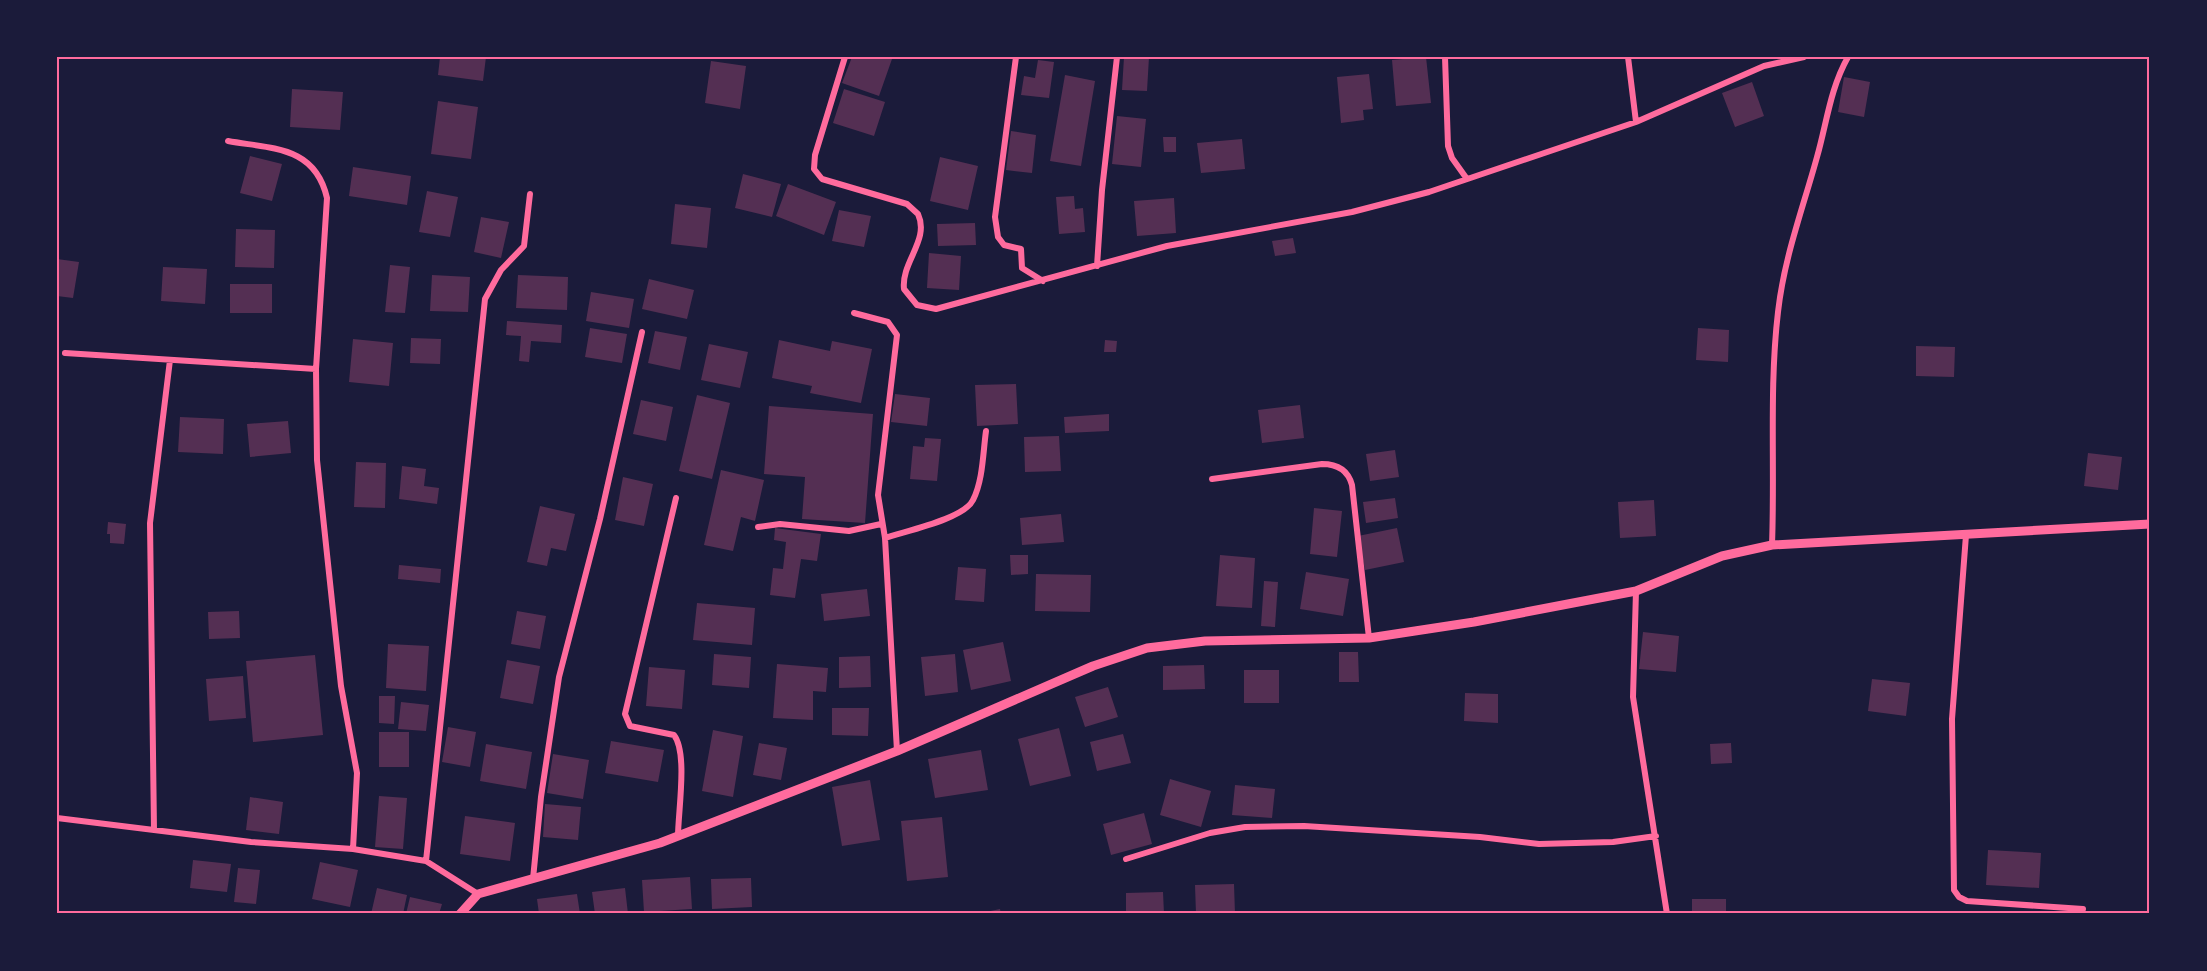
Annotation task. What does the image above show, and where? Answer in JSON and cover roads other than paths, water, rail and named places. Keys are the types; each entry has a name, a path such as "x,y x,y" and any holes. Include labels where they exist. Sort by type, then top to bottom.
{"street":[{"path":"844,57 815,155 814,169 822,179 907,204 918,214 921,235 903,279 909,298 926,309 936,309 1202,238 1361,210 1467,179 1636,122 1764,66 1804,57"},
{"path":"1016,57 994,227 1004,244 1021,249 1022,268 1043,281"},
{"path":"1097,266 1103,178 1117,57"},
{"path":"1445,57 1448,146 1452,158 1467,179"},
{"path":"1628,57 1636,122"},
{"path":"1772,544 1775,349 1778,310 1789,252 1818,155 1829,103 1837,77 1848,57"},
{"path":"228,141 300,156 310,164 324,186 328,212 316,369 317,460 342,695 357,773 352,849"},
{"path":"426,861 485,300 501,270 524,246 530,194"},
{"path":"854,313 888,322 897,335 879,480 881,524 885,538 897,751"},
{"path":"533,879 541,797 559,677 600,519 642,332"},
{"path":"65,353 316,369"},
{"path":"154,830 150,523 170,360"},
{"path":"885,538 958,514 970,505 976,492 986,431"},
{"path":"1212,479 1322,464 1335,465 1346,473 1352,485 1369,638"},
{"path":"676,498 625,714 630,726 674,735 679,741 681,766 678,836"},
{"path":"758,527 780,524 849,531 881,524"},
{"path":"460,914 478,894 678,836 897,751 1093,666 1147,648 1205,641 1369,638 1474,622 1636,591 1722,556 1772,544 2150,524"},
{"path":"1966,535 1952,719 1954,890 1959,897 1967,901 2083,909"},
{"path":"1636,591 1633,697 1667,914"},
{"path":"57,818 251,842 352,849 426,861 478,894"},
{"path":"1126,859 1210,833 1245,827 1316,826 1539,844 1613,842 1656,836"}]}
